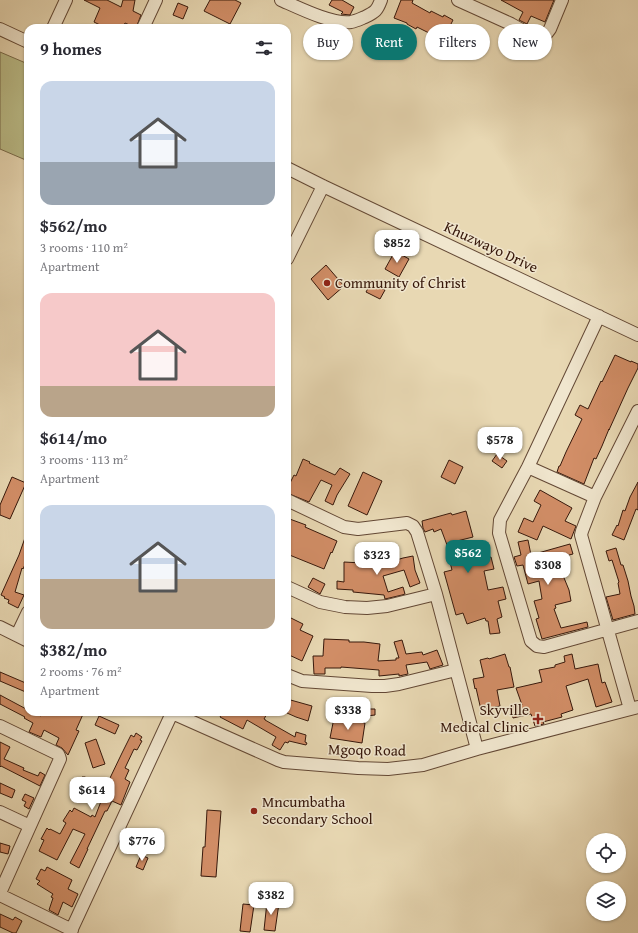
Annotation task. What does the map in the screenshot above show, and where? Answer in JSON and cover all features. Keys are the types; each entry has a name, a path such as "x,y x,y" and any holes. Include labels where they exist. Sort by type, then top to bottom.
{"street":[{"path":"55,24 66,0"},
{"path":"145,24 156,0"},
{"path":"280,0 332,20 350,22 373,13 379,7 382,0"},
{"path":"458,0 530,34 542,36 550,29 562,0"},
{"path":"0,29 24,40"},
{"name":"Khuzwayo Drive","path":"291,170 638,335"},
{"path":"291,251 323,186"},
{"path":"599,316 528,467 500,520 499,533 531,640 537,646 544,648 638,621"},
{"path":"634,708 608,629 581,535 595,497 635,427 638,411"},
{"path":"528,467 595,497"},
{"path":"291,502 344,527 358,529 407,523 413,526 417,532 436,594 477,749"},
{"path":"291,589 320,602 331,605 367,608 387,606 436,594"},
{"path":"0,627 23,638"},
{"path":"291,677 302,681 385,686 456,670"},
{"name":"Mgoqo Road","path":"178,716 278,760 290,763 388,769 423,765 477,749 634,708"},
{"path":"0,726 58,754 60,759 0,894 71,931 170,716"},
{"path":"0,812 30,826"}],"green space":[{"path":"0,52 24,62 24,159 0,149"}],"building":[{"path":"84,0 107,0 121,7 123,0 135,0 133,11 141,15 138,24 98,24 94,22 100,8"},
{"path":"210,0 235,0 241,3 230,24 204,11"},
{"path":"332,0 342,0 354,7 350,15 341,14 343,12 329,5"},
{"path":"401,0 413,0 412,3 430,13 431,11 443,17 444,15 453,20 451,24 425,24 425,31 417,27 417,24 407,24 394,18"},
{"path":"501,0 554,0 545,22 531,16 527,24 519,20 523,12"},
{"path":"178,3 188,7 183,19 173,15"},
{"path":"395,251 409,259 399,277 385,269"},
{"name":"Community of Christ","path":"326,265 344,286 328,300 311,279"},
{"path":"371,283 385,290 380,299 366,292"},
{"path":"615,355 638,364 638,368 596,459 594,458 584,484 557,472 582,419 575,415 580,405 588,409"},
{"path":"497,454 507,461 502,468 492,461"},
{"path":"303,459 335,475 340,468 350,474 337,495 333,505 325,501 332,485 321,480 309,502 291,495 291,481 294,475 296,476"},
{"path":"449,460 463,467 455,484 441,477"},
{"path":"363,472 382,481 367,515 348,506"},
{"path":"12,477 24,482 24,488 10,519 0,515 0,505"},
{"path":"638,482 638,510 636,509 624,540 612,535 617,525 618,526 623,510 625,511"},
{"path":"540,490 572,508 565,521 576,526 571,539 543,526 537,540 518,532 524,518 533,522 541,505 534,501"},
{"path":"466,511 473,537 457,541 463,564 491,557 494,569 484,571 488,590 503,587 506,599 498,601 502,617 497,619 500,633 490,634 488,621 486,621 485,618 467,624 463,613 456,615 444,572 452,570 448,554 450,553 441,529 434,532 433,529 425,532 423,528 422,521 451,513 452,515"},
{"path":"291,519 306,525 305,527 337,541 324,569 291,556"},
{"path":"528,540 531,555 570,544 573,554 561,557 566,572 562,573 569,590 571,601 555,605 556,608 554,609 561,628 587,622 588,627 542,639 536,619 539,618 534,601 542,599 539,581 528,584 523,565 517,566 514,557 521,555 518,542"},
{"path":"24,541 24,567 23,569 22,568 15,592 24,595 18,608 8,603 9,600 1,595"},
{"path":"616,548 628,581 635,614 613,620 606,597 620,594 619,582 612,560 609,561 606,551"},
{"path":"362,556 372,556 373,563 380,562 380,565 413,556 415,570 420,583 410,587 404,570 383,576 388,592 403,587 405,594 402,595 385,599 384,595 337,589 337,581 344,582 344,562 362,563"},
{"path":"313,578 325,584 320,594 308,587"},
{"path":"291,618 303,624 300,630 313,636 302,661 291,656"},
{"path":"324,639 349,640 349,642 380,644 378,661 396,660 396,658 399,658 394,642 402,640 406,654 422,652 423,655 437,650 443,665 430,669 427,662 406,665 408,674 399,676 399,674 379,676 379,670 341,667 325,668 325,674 314,674 313,656 323,656"},
{"path":"505,654 510,667 514,687 497,690 500,706 481,710 473,679 484,677 480,660"},
{"path":"572,654 575,669 598,664 602,683 605,682 612,702 596,707 588,679 566,686 573,710 561,714 562,717 543,722 544,724 535,726 531,714 513,718 511,707 522,705 516,688 542,682 539,670 555,667 555,665 565,662 564,656"},
{"path":"0,672 24,682 24,691 0,681"},
{"path":"0,695 24,708 24,716 82,716 76,730 79,731 68,755 62,748 56,745 59,738 44,730 41,737 29,732 33,723 24,718 25,717 0,704"},
{"path":"291,700 312,706 308,721 291,715"},
{"path":"366,709 375,709 375,715 366,716"},
{"path":"99,716 119,725 115,734 95,725"},
{"path":"266,716 265,720 295,737 296,732 306,735 305,742 307,743 306,745 289,741 288,743 285,742 280,750 272,745 276,737 247,720 243,729 220,717"},
{"path":"334,718 365,723 362,743 330,738"},
{"path":"136,733 142,737 140,740 142,741 137,750 134,749 125,768 129,770 125,779 130,782 121,805 112,801 107,811 105,811 79,868 70,863 85,834 73,829 57,860 39,851 44,840 41,839 47,828 60,834 66,823 63,821 70,810 72,812 74,808 91,817 92,815 95,817 110,778 122,753 131,735 134,737"},
{"path":"96,739 105,764 93,768 85,743"},
{"path":"0,742 10,747 4,759 24,768 23,770 38,776 40,772 45,775 40,786 1,766 0,767"},
{"path":"82,777 85,777 93,782 84,800 74,795"},
{"path":"0,783 15,790 12,798 0,793"},
{"path":"25,794 34,798 29,809 24,806 26,802 22,800"},
{"path":"207,810 221,811 216,877 201,876 203,847 205,847"},
{"path":"0,843 10,846 8,854 0,852"},
{"path":"141,855 148,858 143,870 136,867"},
{"path":"47,867 72,880 68,889 78,894 72,907 63,902 58,915 49,910 53,898 51,897 53,894 37,884 40,881 36,879 41,869 45,871"},
{"path":"267,902 279,903 275,931 264,930"},
{"path":"243,904 254,905 250,932 240,931"},
{"path":"0,914 13,920 15,917 22,921 16,933 0,927"}],"place":[{"name":"Community of Christ","path":"327,283"},
{"name":"Skyville Medical Clinic","path":"538,719"},
{"name":"Mncumbatha Secondary School","path":"254,811"}]}
